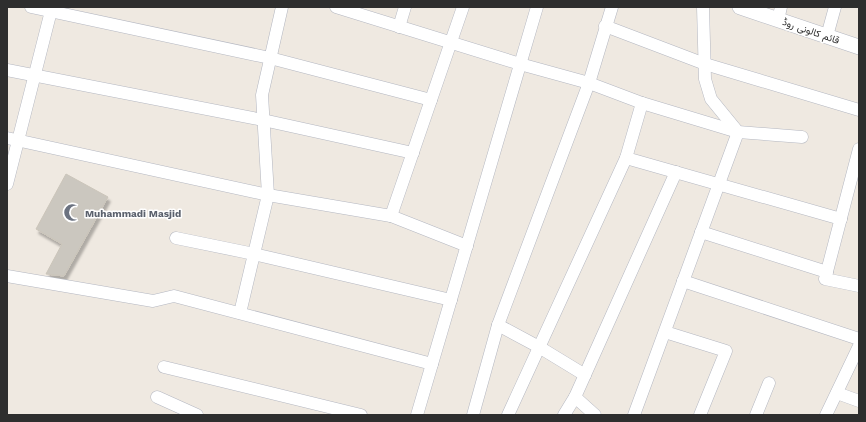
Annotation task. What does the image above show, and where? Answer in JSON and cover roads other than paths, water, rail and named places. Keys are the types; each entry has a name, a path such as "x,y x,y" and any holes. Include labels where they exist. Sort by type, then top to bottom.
{"street":[{"path":"31,7 51,9 270,58 431,100"},
{"path":"240,313 268,195 262,95 282,7"},
{"path":"336,7 520,64 590,83 642,103 738,132 802,137"},
{"path":"399,27 405,7"},
{"path":"391,216 463,7"},
{"path":"417,415 537,7"},
{"path":"474,415 498,325 590,83 605,26 612,7"},
{"path":"703,7 705,79 711,99 738,132"},
{"name":"قائم کالونی روڈ","path":"740,7 780,13 827,36 859,47"},
{"path":"827,36 835,7"},
{"path":"7,184 12,139 34,75 51,9"},
{"path":"605,26 705,64 859,110"},
{"path":"7,70 263,120 413,153"},
{"path":"508,415 626,158 642,103"},
{"path":"634,415 738,132"},
{"path":"12,139 268,195 391,216 467,246"},
{"path":"859,149 825,279 859,286"},
{"path":"626,158 841,219"},
{"path":"564,415 575,397 676,172"},
{"path":"701,232 827,272"},
{"path":"176,238 254,254 451,300"},
{"path":"7,276 153,301 174,296 432,364"},
{"path":"683,281 859,345 826,415"},
{"path":"498,325 539,347 585,375"},
{"path":"664,332 726,351 700,415"},
{"path":"164,367 361,415"},
{"path":"756,415 769,383"},
{"path":"837,393 859,401"},
{"path":"575,397 595,415"},
{"path":"156,398 197,415"}],"place":[{"name":"Muhammadi Masjid","path":"72,213"}]}
